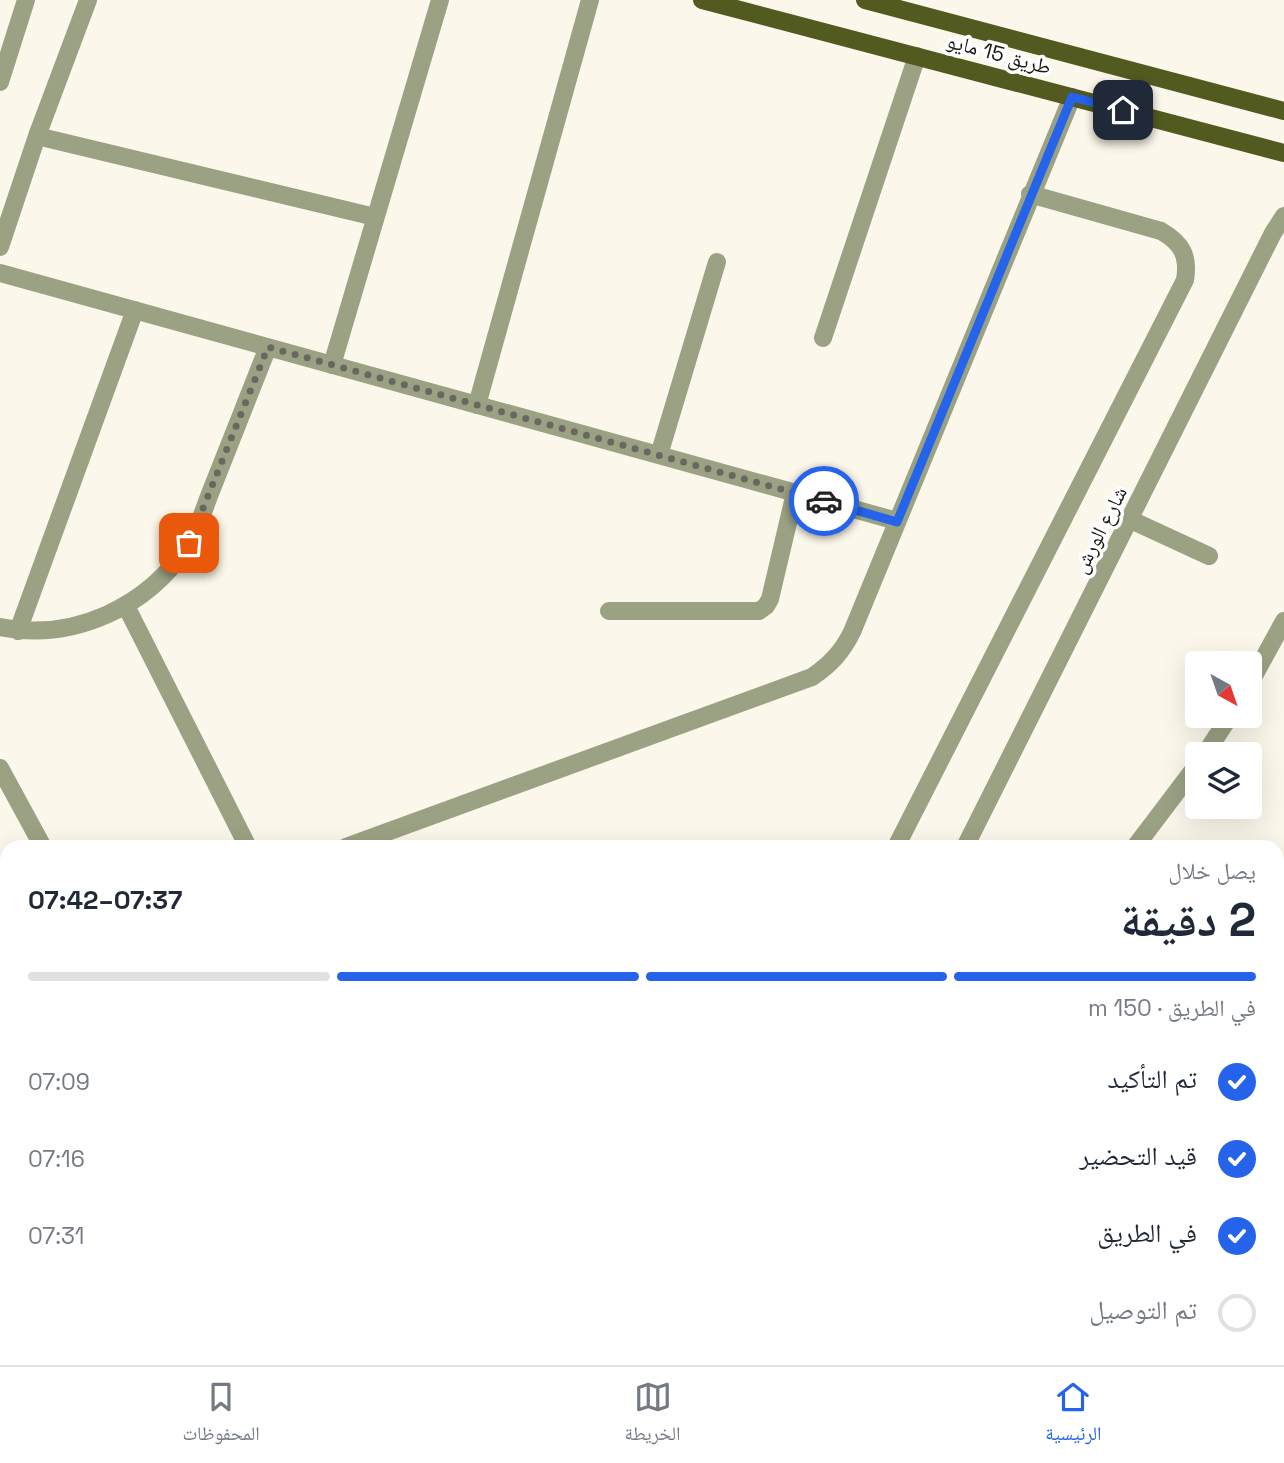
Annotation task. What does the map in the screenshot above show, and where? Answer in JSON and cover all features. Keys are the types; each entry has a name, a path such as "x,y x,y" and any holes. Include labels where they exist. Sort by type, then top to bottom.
{"main road":[{"name":"طريق 15 مايو","path":"702,0 1284,153"},
{"name":"طريق 15 مايو","path":"865,0 1284,111"}],"street":[{"path":"0,82 26,0"},
{"path":"0,247 37,135 88,0"},
{"path":"332,365 440,0"},
{"path":"477,405 590,0"},
{"path":"824,338 917,56"},
{"path":"365,840 813,677 830,665 843,650 1072,97"},
{"path":"37,135 375,217"},
{"path":"900,840 1185,280 1187,265 1183,250 1174,238 1161,231 1030,194"},
{"name":"شارع الورش","path":"969,840 1273,233 1284,216"},
{"path":"659,455 717,262"},
{"path":"0,273 897,522"},
{"path":"135,310 9,629 56,630 92,621 126,606 162,578 189,543 268,347"},
{"path":"609,611 759,611 770,599 795,493"},
{"path":"1131,520 1209,556"},
{"path":"126,606 244,840"},
{"path":"1262,661 1283,623"},
{"path":"0,768 39,840"},
{"path":"1140,840 1185,781"}],"way so far":[{"path":"189,543 268,347 824,501"}],"route":[{"path":"824,501 897,522 1072,97 1123,110"}]}
